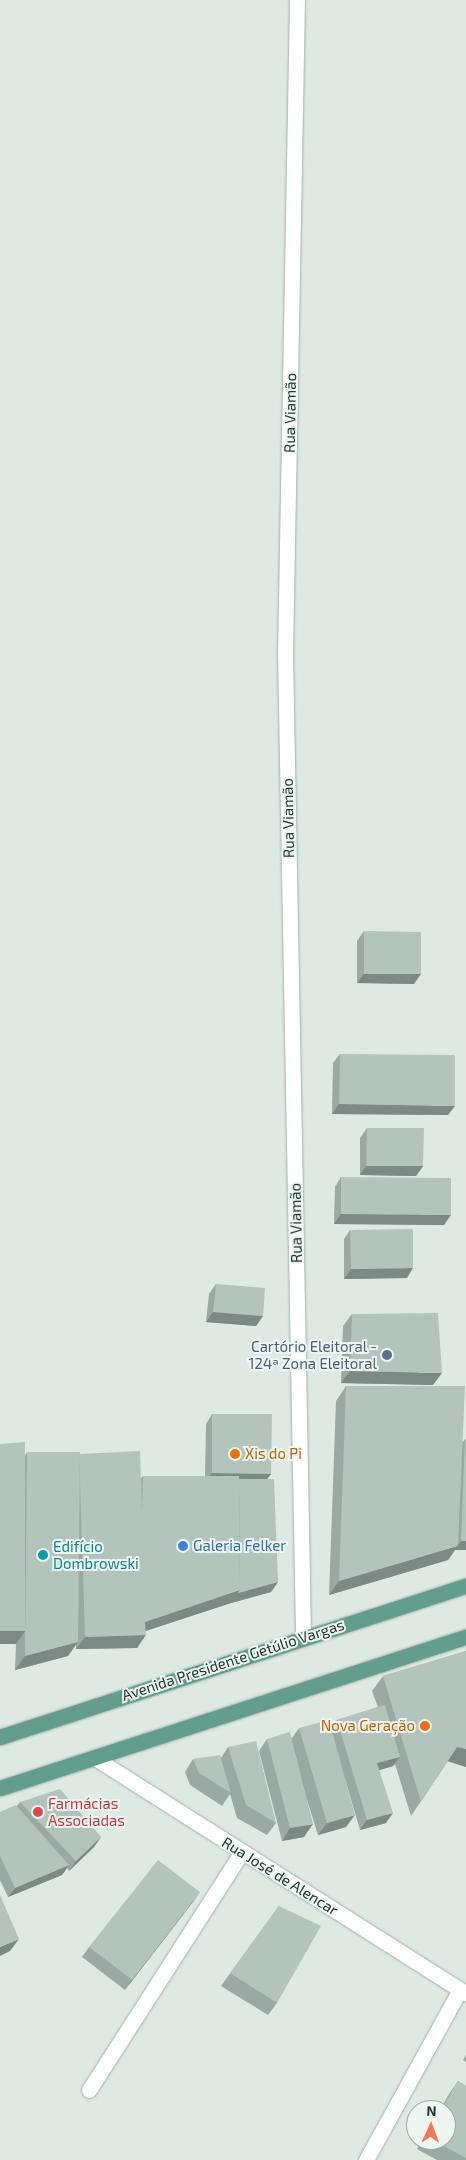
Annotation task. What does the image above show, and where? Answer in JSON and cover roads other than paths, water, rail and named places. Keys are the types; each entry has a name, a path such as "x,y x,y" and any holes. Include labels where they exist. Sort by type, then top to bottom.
{"main road":[{"name":"Avenida Presidente Getúlio Vargas","path":"0,1737 303,1635 466,1586"},
{"path":"0,1788 466,1637"}],"street":[{"name":"Rua Viamão","path":"297,0 285,652 303,1635"},
{"name":"Rua José de Alencar","path":"95,1758 463,1992"},
{"path":"89,2090 242,1852"},
{"path":"366,2160 463,1992"}],"place":[{"name":"Cartório Eleitoral - 124ª Zona Eleitoral","path":"387,1355"},
{"name":"Xis do Pi","path":"235,1454"},
{"name":"Galeria Felker","path":"183,1546"},
{"name":"Edifício Dombrowski","path":"43,1555"},
{"name":"Nova Geração","path":"425,1726"},
{"name":"Farmácias Associadas","path":"38,1812"}]}
